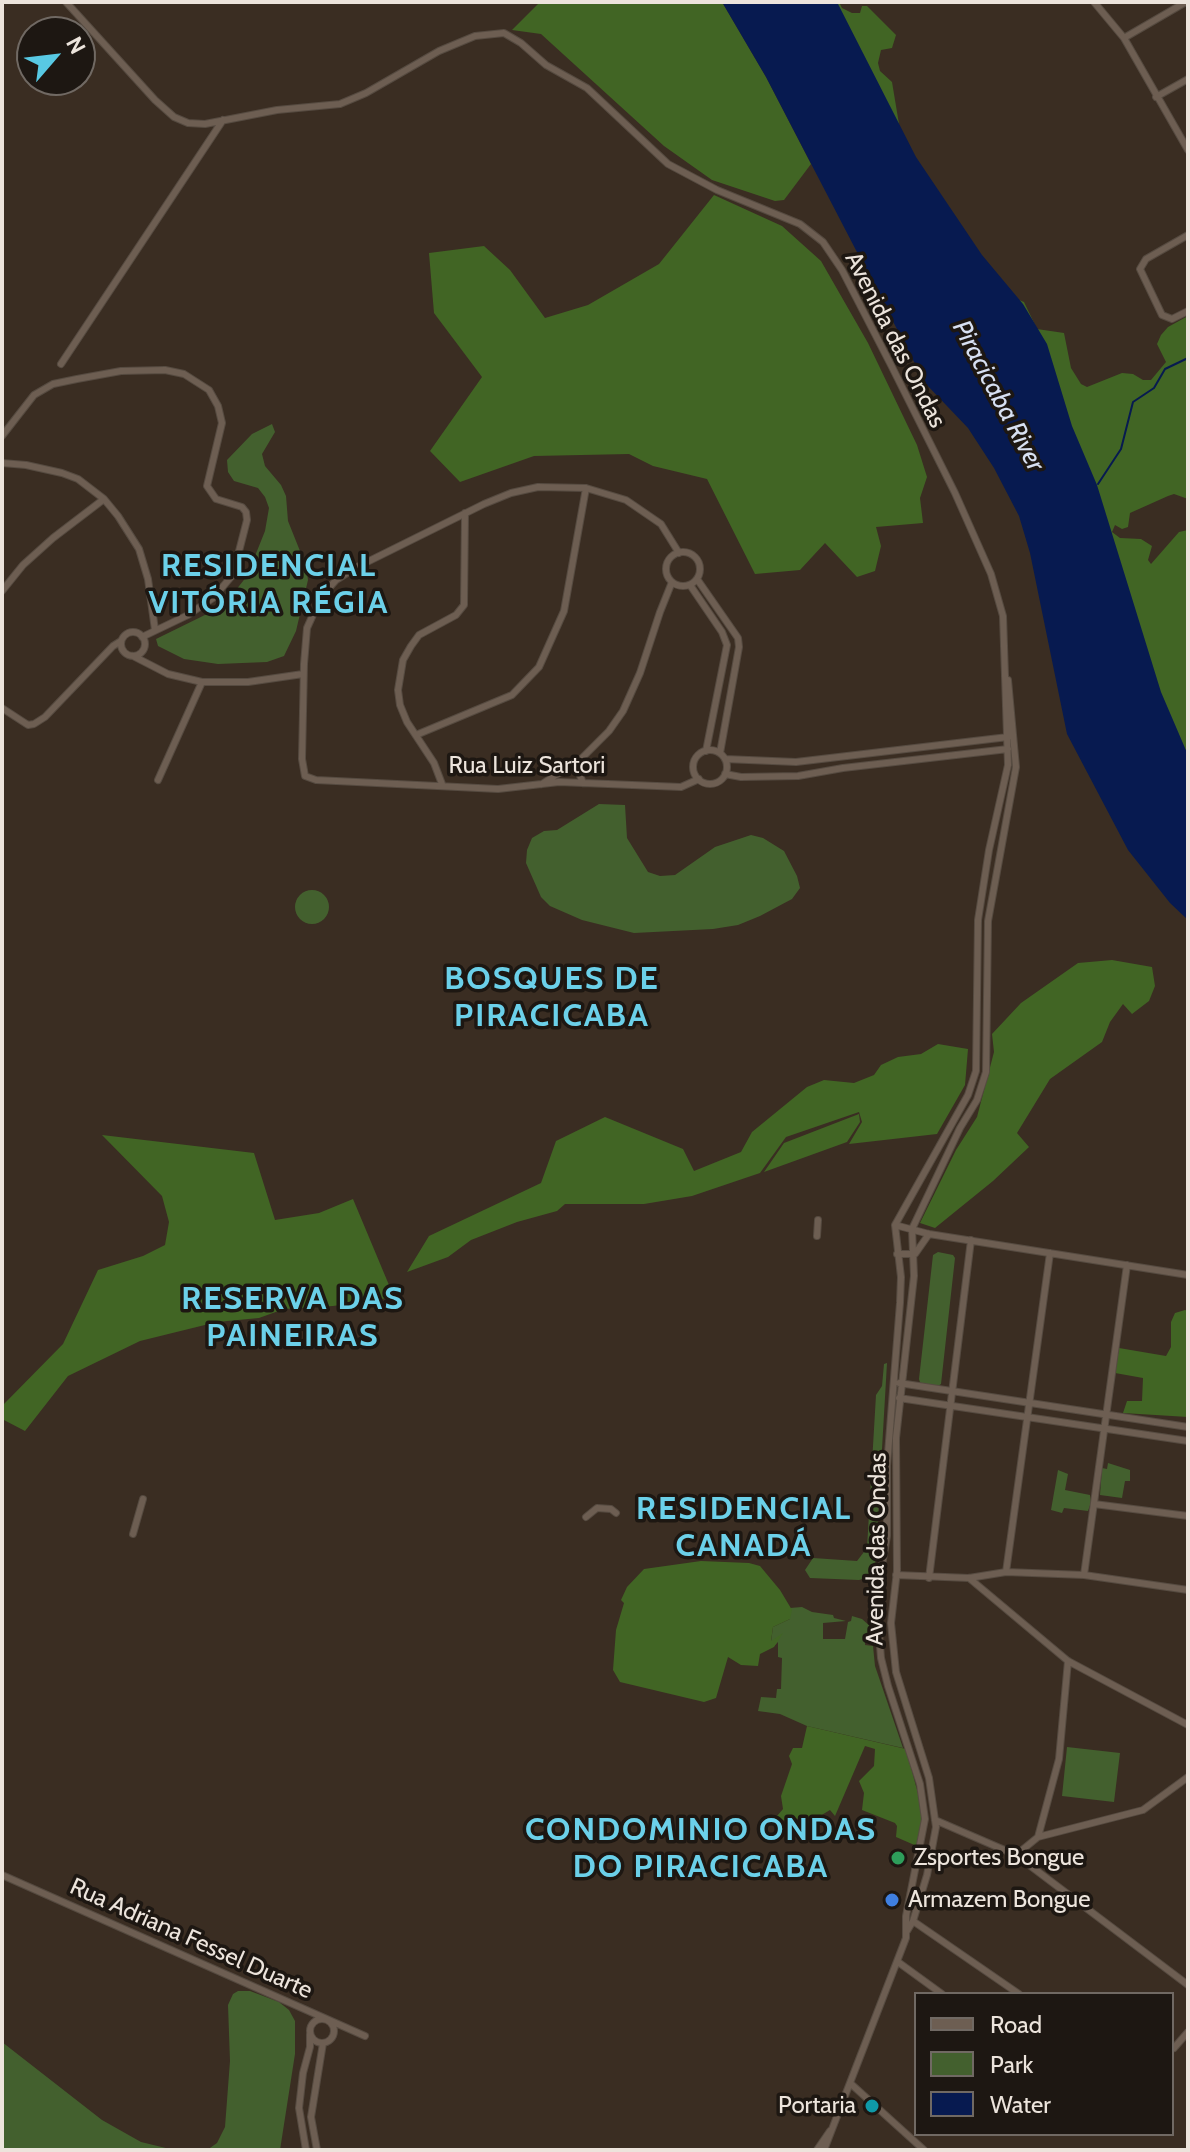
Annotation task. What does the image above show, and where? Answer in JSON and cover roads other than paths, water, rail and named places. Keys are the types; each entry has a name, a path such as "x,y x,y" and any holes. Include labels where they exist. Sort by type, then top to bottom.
{"street":[{"name":"Avenida das Ondas","path":"66,2 155,100 174,117 188,123 340,104 366,93 457,42 484,34 504,33 521,43 546,65 587,88 668,164 717,190 800,224 823,242 842,270 955,493 999,598 1003,616 1008,765 989,850 978,920 976,1071 968,1095 895,1225 901,1277 893,1382 897,1573 891,1616 896,1672 929,1778 936,1820 932,1851 913,1921 833,2129 820,2148"},
{"path":"1094,2 1124,38 1188,150"},
{"path":"1124,38 1186,2"},
{"path":"1156,97 1188,79"},
{"path":"61,364 223,120"},
{"path":"1188,235 1146,259 1140,269 1158,309 1170,319 1188,311"},
{"path":"2,436 34,395 53,384 121,371 165,370 184,374 209,390 218,406 222,423 207,486 216,499 242,507 247,520 231,577 222,590 199,609 142,637"},
{"path":"2,463 62,473 78,479 104,499 139,549 148,579 155,630"},
{"path":"121,641 124,651 168,674 202,682 248,682 303,674 307,628 321,597 336,580 465,513 511,493 538,487 586,488 626,500 661,524 679,553"},
{"path":"416,735 512,695 530,680 539,667 564,611 573,577 586,488"},
{"path":"2,591 23,565 104,499"},
{"path":"442,784 434,763 400,705 399,673 403,660 419,635 456,615 464,605 465,513"},
{"path":"679,553 689,553 697,560 700,569 697,579 690,585 681,586 672,582 666,568 670,558 679,553"},
{"path":"697,579 730,622 738,638 722,756 725,774"},
{"path":"541,784 581,759 609,731 633,690 672,582"},
{"path":"690,585 722,632 727,645 706,751"},
{"path":"2,708 28,725 34,724 45,717 113,646 132,632 142,637 145,643 143,650 133,656"},
{"name":"Avenida das Ondas","path":"907,1931 906,1916 925,1813 920,1784 881,1658 878,1620 881,1563 887,1536 887,1466 895,1398 902,1383 912,1311 915,1254 912,1229 960,1128 977,1100 986,1072 988,921 1016,767 1011,691 1005,661"},
{"name":"Rua Luiz Sartori","path":"303,674 302,759 305,776 316,780 498,789 583,783 681,787 699,779"},
{"path":"158,780 202,682"},
{"path":"725,774 716,783 699,779 694,764 698,755 706,751 722,756 796,762 1008,737"},
{"path":"725,774 741,777 798,776 1008,749"},
{"path":"843,756 843,768"},
{"path":"581,759 579,773 583,783"},
{"path":"796,762 798,776"},
{"path":"817,1236 818,1220"},
{"path":"895,1225 929,1234 1188,1275"},
{"path":"897,1254 915,1254 929,1234"},
{"path":"929,1578 971,1240"},
{"path":"1006,1572 1050,1253"},
{"path":"1084,1575 1127,1265"},
{"path":"893,1382 1188,1427"},
{"path":"895,1398 1188,1441"},
{"path":"133,1534 143,1499"},
{"path":"1094,1504 1188,1516"},
{"path":"586,1517 597,1508 611,1509 616,1513"},
{"path":"881,1563 890,1574 929,1578 969,1578 1006,1572 1084,1575 1188,1590"},
{"path":"880,1577 883,1588 888,1590 891,1616"},
{"path":"969,1578 1068,1661 1188,1725"},
{"path":"1038,1837 1059,1759 1068,1661"},
{"path":"1016,1855 1038,1837 1143,1810 1188,1777"},
{"path":"925,1813 1016,1855 1188,1985"},
{"name":"Rua Adriana Fessel Duarte","path":"2,1875 365,2036"},
{"path":"914,1879 924,1883"},
{"path":"912,1892 921,1895"},
{"path":"913,1921 1016,1992"},
{"path":"898,1962 939,1992"},
{"path":"306,2150 299,2108 303,2073 310,2047 310,2034 313,2022 328,2019 333,2032 330,2039 323,2043 310,2034"},
{"path":"1174,2048 1188,2032"},
{"path":"317,2150 311,2117 323,2043"},
{"path":"850,2083 924,2150"}],"water":[{"name":"Piracicaba River","path":"722,2 837,2 916,157 982,255 1023,304 1047,344 1072,426 1097,485 1161,692 1188,755 1188,920 1170,903 1128,850 1067,734 1030,553 1019,516 994,468 968,428 925,383 766,77"}],"waterway":[{"path":"1098,484 1121,449 1133,402 1154,388 1165,369 1188,358"}],"place":[{"name":"Zsportes Bongue","path":"898,1858"},
{"name":"Armazem Bongue","path":"892,1900"},
{"name":"Portaria","path":"872,2106"}],"district":[{"name":"RESIDENCIAL VITÓRIA RÉGIA","path":"269,586"},
{"name":"BOSQUES DE PIRACICABA","path":"552,998"},
{"name":"RESERVA DAS PAINEIRAS","path":"293,1318"},
{"name":"RESIDENCIAL CANADÁ","path":"744,1528"},
{"name":"CONDOMINIO ONDAS DO PIRACICABA","path":"701,1850"}]}
